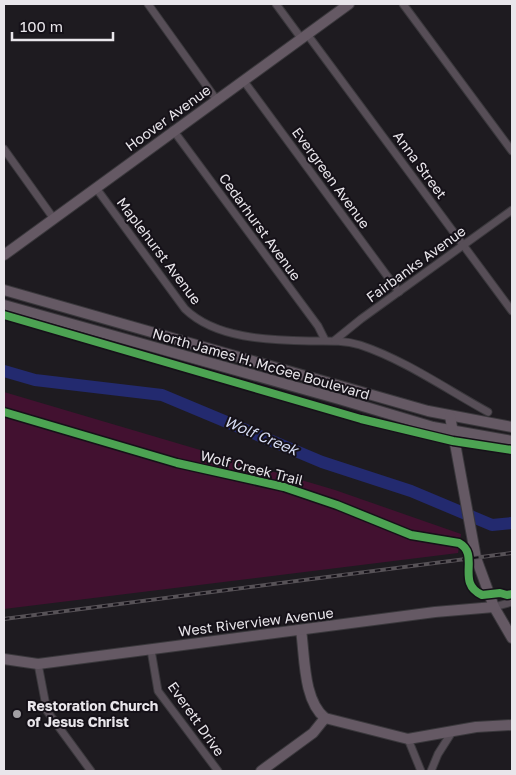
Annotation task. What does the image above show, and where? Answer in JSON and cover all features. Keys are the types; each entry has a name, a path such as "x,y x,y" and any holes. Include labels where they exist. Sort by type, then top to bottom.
{"street":[{"path":"148,4 216,99"},
{"name":"Anna Street","path":"276,4 304,36 464,245 512,311"},
{"name":"Hoover Avenue","path":"4,255 173,130 349,4"},
{"path":"403,4 512,151"},
{"name":"Evergreen Avenue","path":"243,80 399,292"},
{"name":"Cedarhurst Avenue","path":"173,130 318,326 325,340"},
{"path":"4,149 54,219"},
{"name":"Maplehurst Avenue","path":"96,188 186,309 203,323 235,335 335,340 360,345 488,412"},
{"name":"Fairbanks Avenue","path":"335,340 512,210"},
{"name":"North James H. McGee Boulevard","path":"4,290 450,416 512,427"},
{"name":"North James H. McGee Boulevard","path":"4,305 452,432 512,441"},
{"path":"450,416 457,464 476,558 494,607 512,638"},
{"name":"West Riverview Avenue","path":"4,659 38,664 494,607 512,602"},
{"path":"301,630 311,701 318,712 325,718 408,739 476,727 512,725"},
{"name":"Everett Drive","path":"151,650 158,691 218,771"},
{"path":"38,664 46,710 91,771"},
{"path":"261,771 313,733 325,718"},
{"path":"430,771 452,732"},
{"path":"408,739 421,771"}],"shaded area":[{"path":"4,392 335,490 461,534 458,553 4,609"}],"waterway":[{"name":"Wolf Creek","path":"4,371 35,380 162,395 322,462 411,491 492,525 512,523"}],"railway":[{"path":"4,619 512,553"}],"cycle path":[{"path":"4,315 361,419 453,441 512,450"},
{"name":"Wolf Creek Trail","path":"4,412 177,463 284,487 337,505 411,535 459,543 468,554 470,584 474,590 482,595 512,594"}],"place":[{"name":"Restoration Church of Jesus Christ","path":"17,714"}]}
